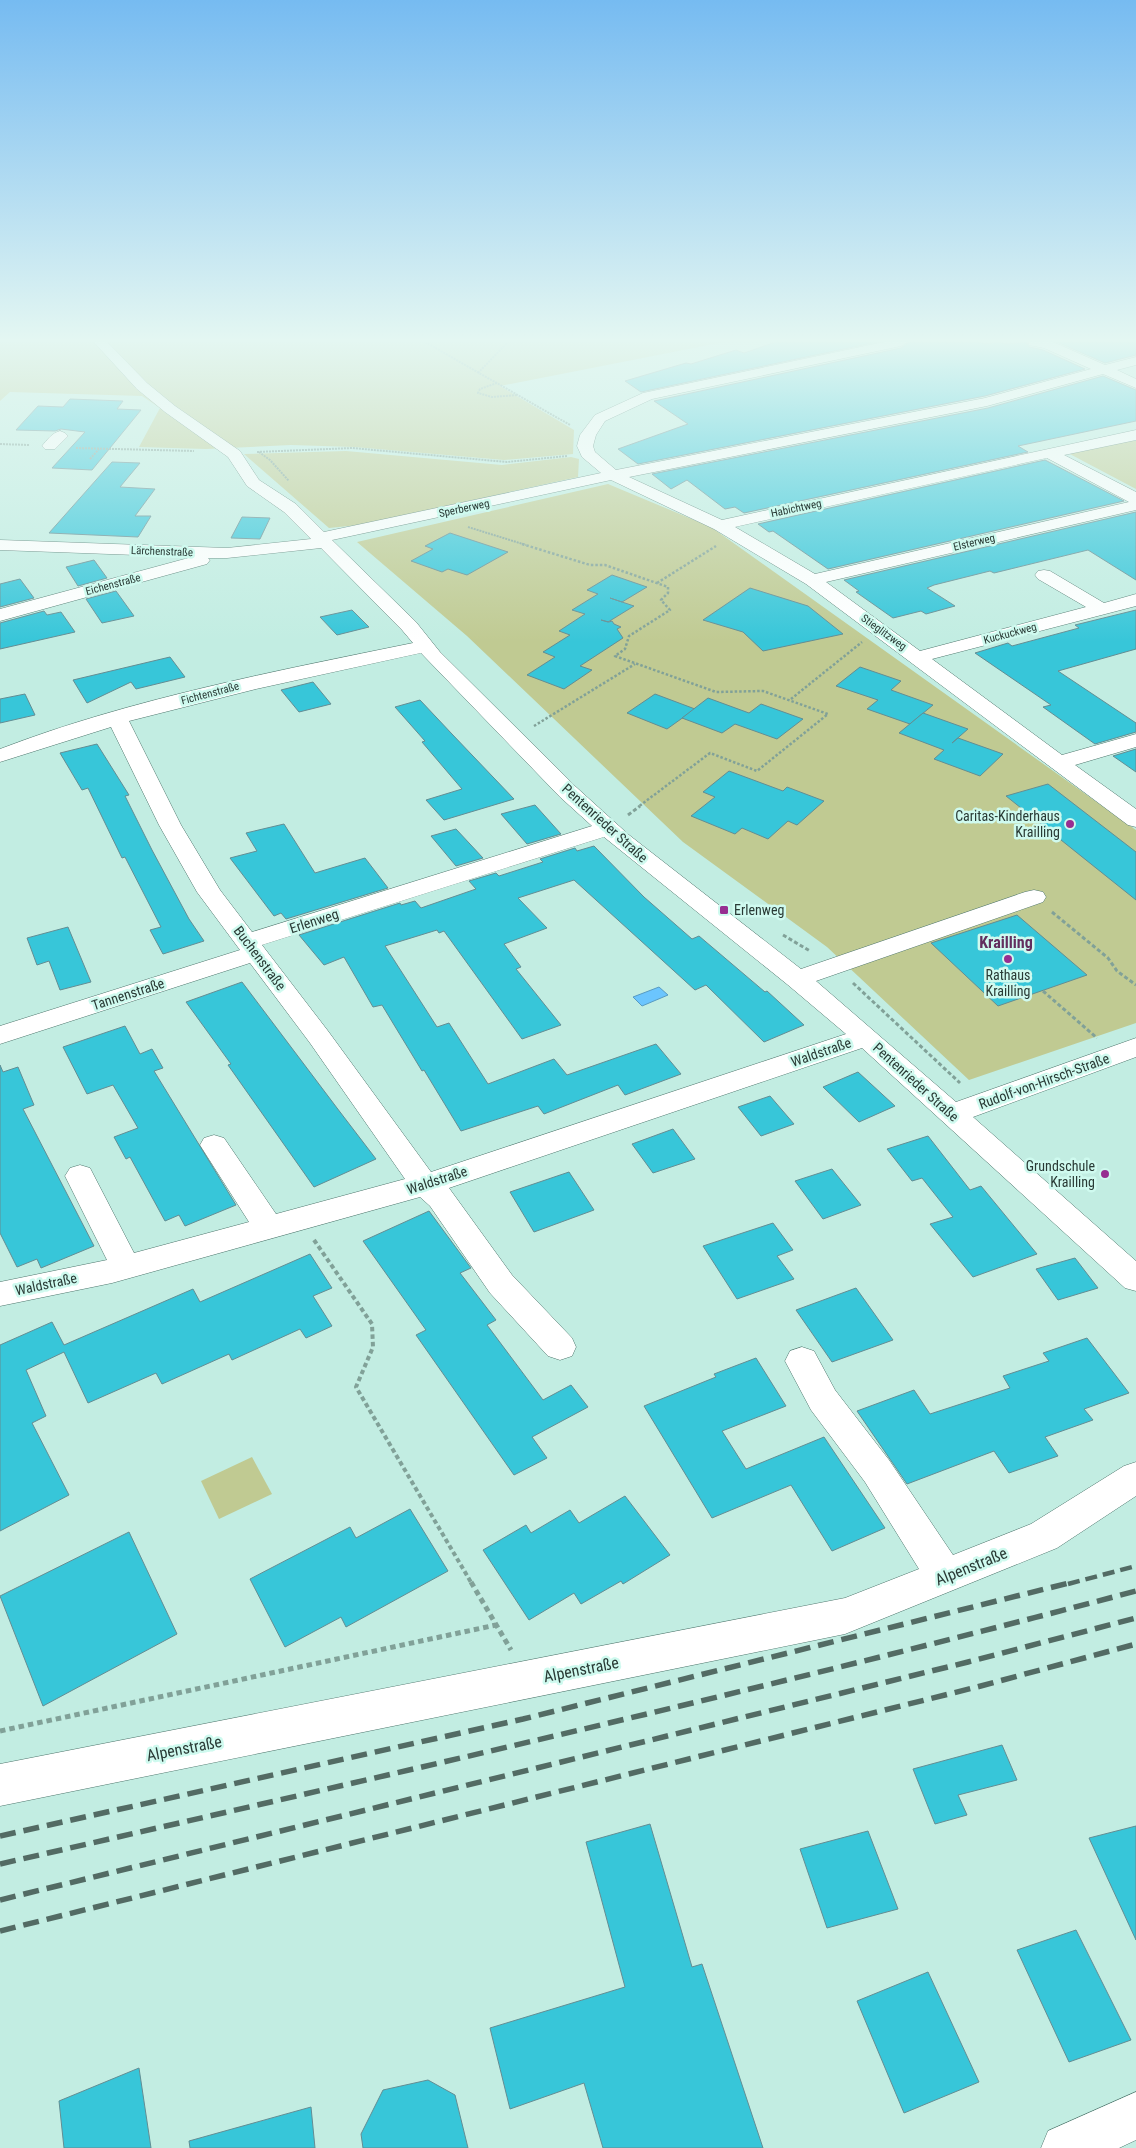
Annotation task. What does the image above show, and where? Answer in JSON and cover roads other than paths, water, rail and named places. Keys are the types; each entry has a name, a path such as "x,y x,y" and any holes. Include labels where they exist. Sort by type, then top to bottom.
{"street":[{"name":"Pentenrieder Straße","path":"219,442 230,450 253,483 290,508 409,626 424,647 568,792 621,840 797,979 866,1037 1136,1279"},
{"name":"Stieglitzweg","path":"586,442 585,446 588,454 613,475 728,529 812,580 1136,820"},
{"name":"Sperberweg","path":"321,540 613,475 781,442"},
{"name":"Habichtweg","path":"728,529 1049,452 1099,442"},
{"path":"1049,452 1136,499"},
{"name":"Elsterweg","path":"812,580 1136,505"},
{"name":"Lärchenstraße","path":"0,545 227,553 321,540"},
{"name":"Eichenstraße","path":"0,615 227,553"},
{"path":"1044,575 1102,609"},
{"name":"Kuckuckweg","path":"918,657 1136,600"},
{"name":"Fichtenstraße","path":"0,756 22,747 117,718 237,686 424,647"},
{"name":"Buchenstraße","path":"117,718 170,825 209,892 252,947 425,1184 441,1198 501,1284 560,1347"},
{"path":"1058,764 1136,740"},
{"name":"Erlenweg","path":"252,947 609,828"},
{"path":"797,979 1034,897"},
{"name":"Tannenstraße","path":"0,1035 252,947"},
{"name":"Waldstraße","path":"0,1294 126,1267 425,1184 866,1037"},
{"name":"Rudolf-von-Hirsch-Straße","path":"952,1114 1136,1047"},
{"path":"214,1145 269,1228"},
{"path":"80,1176 126,1267"},
{"path":"802,1361 823,1400 876,1471 945,1576"},
{"name":"Alpenstraße","path":"0,1785 846,1616 1044,1536 1136,1477"},
{"path":"1065,2148 1136,2116"}],"water":[{"path":"659,987 668,995 642,1006 633,997"}],"railway":[{"path":"1068,1584 1136,1566"},
{"path":"0,1836 523,1719 1073,1582"},
{"path":"0,1864 427,1766 712,1698 853,1664 1136,1591"},
{"path":"0,1900 968,1662 1136,1618"},
{"path":"0,1931 977,1687 1136,1644"}],"place":[{"name":"Caritas-Kinderhaus Krailling","path":"1070,824"},
{"name":"Erlenweg","path":"724,910"},
{"name":"Rathaus Krailling","path":"1008,959"},
{"name":"Grundschule Krailling","path":"1105,1174"}],"district":[{"name":"Krailling","path":"1006,942"}]}
